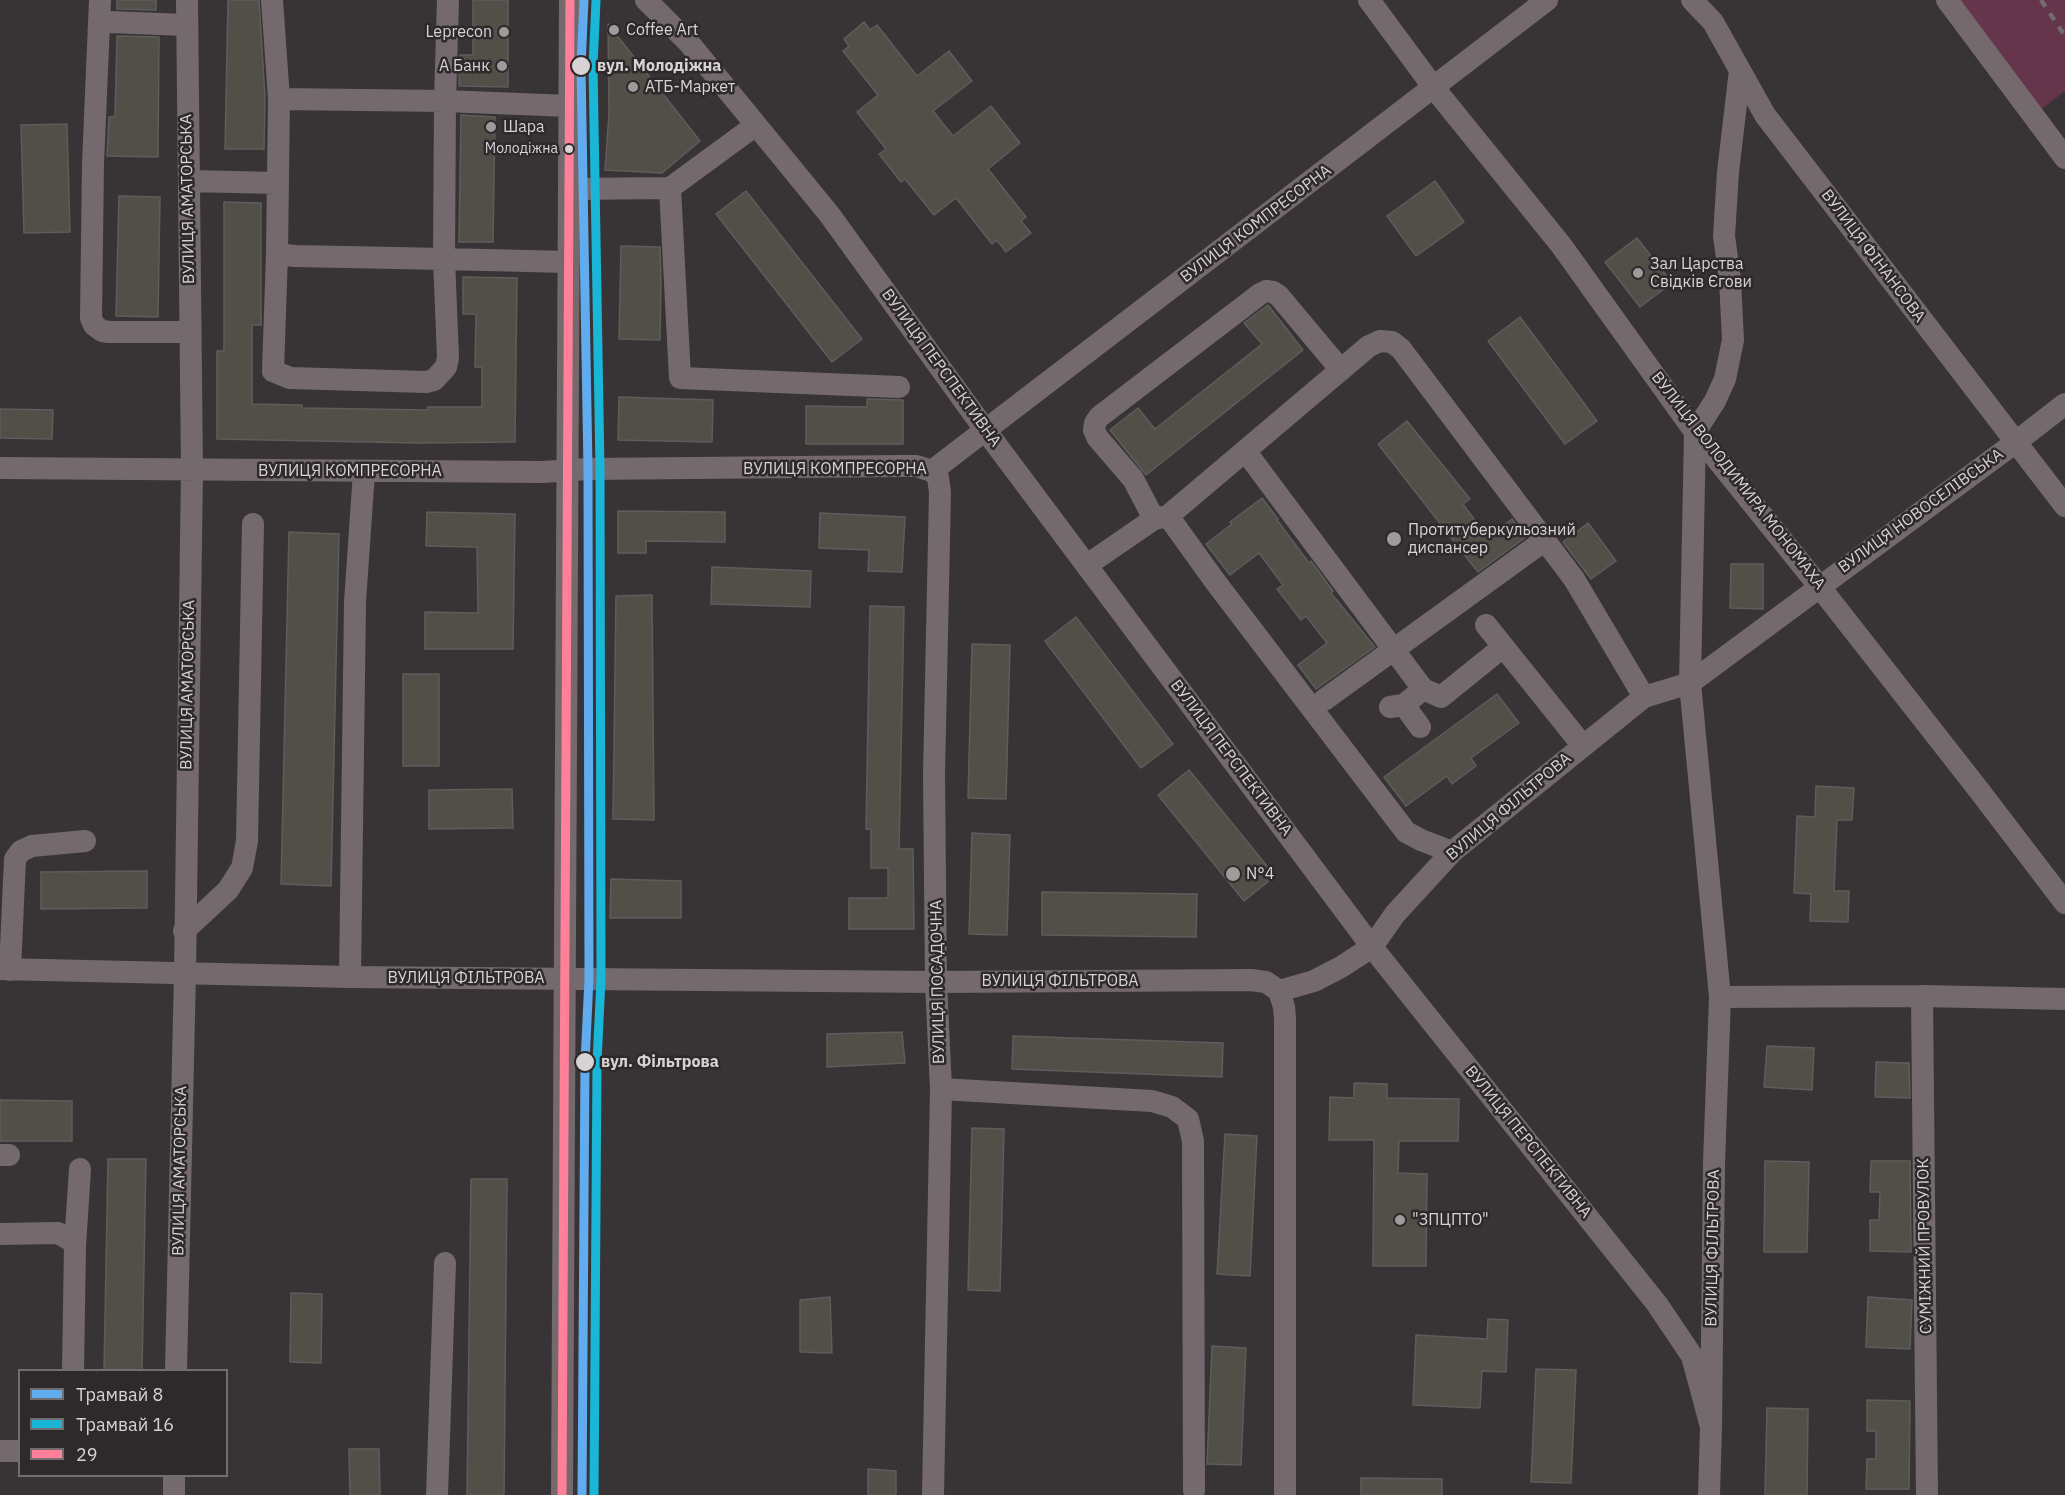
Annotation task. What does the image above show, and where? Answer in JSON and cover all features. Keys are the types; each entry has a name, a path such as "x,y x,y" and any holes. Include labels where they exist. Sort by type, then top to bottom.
{"street":[{"path":"100,0 93,164 91,318 94,325 102,331 109,332 190,332"},
{"name":"ВУЛИЦЯ АМАТОРСЬКА","path":"176,1369 185,972 192,470 187,0"},
{"path":"273,0 279,99 273,371 286,377 313,379 426,382 435,380 446,367 448,358 444,259 448,0"},
{"path":"562,1495 570,0"},
{"name":"ВУЛИЦЯ ПЕРСПЕКТИВНА","path":"646,0 689,43 829,214 986,431 1372,947 1657,1304 1692,1356 1711,1427 1709,1495"},
{"name":"ВУЛИЦЯ ПЕРСПЕКТИВНА","path":"661,0 689,43"},
{"name":"ВУЛИЦЯ ВОЛОДИМИРА МОНОМАХА","path":"1369,0 1434,88 1561,245 1695,432 1820,586 2065,903"},
{"name":"ВУЛИЦЯ КОМПРЕСОРНА","path":"0,468 363,472 916,466 932,471 1547,0"},
{"name":"ВУЛИЦЯ ФІНАНСОВА","path":"1692,0 1713,22 1765,115 2065,506"},
{"path":"1947,0 2065,158"},
{"path":"100,26 105,22 186,25"},
{"path":"1690,682 1695,432 1725,379 1733,340 1730,280 1724,236 1728,172 1740,70"},
{"path":"279,99 445,101 569,106"},
{"path":"569,189 670,188 756,125"},
{"path":"189,181 278,183"},
{"path":"670,188 680,378 899,387"},
{"path":"277,254 569,262"},
{"path":"1341,370 1279,296 1266,291 1099,417 1094,430 1097,437 1161,518 1217,584 1406,832 1452,852"},
{"path":"1087,565 1161,518 1246,452 1369,346 1380,341 1392,342 1401,349 1574,579 1644,697"},
{"name":"ВУЛИЦЯ НОВОСЕЛІВСЬКА","path":"1690,682 2065,404"},
{"path":"1246,452 1423,689 1441,697 1493,655"},
{"name":"ВУЛИЦЯ ПОСАДОЧНА","path":"932,471 938,477 940,492 934,775 936,982 941,1089 933,1495"},
{"path":"350,977 355,602 363,472"},
{"path":"184,931 228,890 242,868 247,841 253,524"},
{"path":"1324,700 1545,540"},
{"path":"1486,625 1583,746"},
{"name":"ВУЛИЦЯ ФІЛЬТРОВА","path":"5,970 350,977 936,982 1251,980 1266,982 1279,991 1314,981 1372,947 1395,914 1452,852 1644,697 1690,682 1720,997 1714,1162 1711,1427"},
{"path":"1420,727 1397,706 1423,689"},
{"path":"5,970 15,859 21,851 32,846 85,841"},
{"path":"1279,991 1285,1019 1285,1495"},
{"path":"1720,997 1922,996 2065,999"},
{"name":"СУМІЖНИЙ ПРОВУЛОК","path":"1922,996 1927,1495"},
{"path":"941,1089 1152,1101 1172,1107 1188,1119 1193,1141 1194,1490"},
{"path":"73,1369 75,1246 80,1169"},
{"path":"0,1234 58,1233 72,1241 75,1246"},
{"path":"437,1495 445,1263"},
{"path":"0,1451 18,1451"},
{"path":"174,1477 174,1495"}],"shaded area":[{"path":"1960,0 2065,0 2065,91 2040,110"}],"building":[{"path":"117,0 156,0 156,10 117,9"},
{"path":"228,0 259,0 265,97 264,149 225,149"},
{"path":"473,0 508,0 508,87 459,86 460,55 473,55"},
{"path":"864,22 870,30 877,25 917,76 949,51 972,81 933,111 953,136 991,106 1020,143 988,169 1026,217 1021,221 1031,233 1006,252 997,240 992,244 956,198 934,215 905,179 901,182 879,154 886,149 857,112 878,95 843,51 849,46 844,39"},
{"name":"АТБ-Маркет","path":"608,24 700,141 662,173 605,170 609,114"},
{"path":"117,36 159,37 158,157 107,156 109,117 115,117"},
{"path":"461,115 495,117 493,242 459,242"},
{"path":"67,124 70,232 24,233 21,125"},
{"path":"1435,181 1464,222 1416,256 1387,216"},
{"path":"746,191 862,339 832,362 716,214"},
{"path":"119,196 160,197 158,317 116,316"},
{"path":"224,202 261,203 261,325 252,325 252,404 302,405 302,408 428,410 428,407 482,407 482,367 475,367 476,314 463,314 463,277 517,278 515,442 419,443 217,439 217,351 224,351"},
{"name":"Зал Царства Свідків Єгови","path":"1637,238 1672,283 1640,307 1605,262"},
{"path":"621,246 660,247 660,340 619,339"},
{"path":"1268,305 1303,350 1146,475 1110,430 1138,408 1155,429 1262,344 1244,323"},
{"path":"1520,317 1597,421 1565,444 1488,341"},
{"path":"619,397 713,400 712,442 618,440"},
{"path":"867,399 903,400 903,444 806,444 806,406 867,407"},
{"path":"0,409 53,410 52,439 0,438"},
{"path":"1407,421 1470,499 1463,504 1487,537 1512,519 1526,537 1478,572 1378,444"},
{"path":"1262,498 1309,563 1311,561 1333,591 1331,593 1375,647 1316,689 1298,665 1327,643 1306,616 1301,620 1277,589 1283,585 1259,553 1230,575 1206,544"},
{"path":"618,511 725,512 725,542 646,541 646,553 618,553"},
{"path":"427,512 515,514 513,649 425,649 425,612 478,613 477,547 426,546"},
{"path":"820,513 905,517 902,572 868,571 869,550 819,548"},
{"path":"1588,523 1616,561 1591,579 1563,542"},
{"path":"289,532 339,534 331,886 281,884"},
{"path":"1731,564 1763,564 1763,609 1730,608"},
{"path":"712,567 811,571 810,607 711,604"},
{"path":"652,595 654,820 613,819 616,596"},
{"path":"870,606 904,607 899,849 913,849 914,929 849,929 849,898 888,898 888,868 871,868 871,829 866,829"},
{"path":"1076,617 1173,744 1141,768 1045,641"},
{"path":"972,644 1010,645 1006,799 968,798"},
{"path":"403,674 439,674 439,766 403,766"},
{"path":"1497,694 1519,723 1471,758 1476,766 1452,784 1447,776 1406,806 1384,777"},
{"path":"1189,770 1275,876 1244,901 1158,795"},
{"path":"1816,786 1854,788 1852,820 1837,820 1834,891 1849,891 1848,922 1810,921 1811,894 1794,893 1797,816 1815,817"},
{"path":"512,789 513,828 429,829 429,790"},
{"path":"972,833 1010,835 1007,935 969,934"},
{"path":"147,871 147,908 41,909 41,872"},
{"path":"611,879 681,881 681,918 610,918"},
{"path":"1042,892 1197,894 1196,937 1042,935"},
{"path":"902,1032 905,1063 827,1067 827,1034"},
{"path":"1013,1036 1223,1043 1222,1077 1012,1069"},
{"path":"1767,1046 1814,1048 1812,1090 1764,1087"},
{"path":"1876,1062 1909,1063 1910,1098 1875,1097"},
{"name":"\"ЗПЦПТО\"","path":"1354,1083 1387,1084 1387,1098 1459,1099 1458,1141 1399,1141 1398,1173 1427,1174 1426,1266 1373,1266 1374,1140 1329,1140 1330,1097 1354,1098"},
{"path":"0,1100 72,1101 72,1141 0,1141"},
{"path":"972,1128 1004,1129 1000,1291 968,1290"},
{"path":"1225,1134 1257,1136 1250,1276 1217,1274"},
{"path":"108,1159 146,1159 142,1369 104,1369"},
{"path":"1765,1161 1809,1162 1807,1252 1764,1252"},
{"path":"1871,1161 1910,1161 1911,1252 1870,1251 1870,1220 1879,1220 1880,1192 1870,1192"},
{"path":"471,1179 507,1179 504,1495 467,1495"},
{"path":"291,1293 322,1294 321,1363 290,1362"},
{"path":"830,1297 832,1353 800,1352 800,1300"},
{"path":"1868,1297 1912,1300 1910,1349 1866,1347"},
{"path":"1488,1319 1508,1320 1506,1372 1482,1371 1480,1408 1413,1405 1416,1335 1487,1339"},
{"path":"1212,1346 1246,1348 1241,1465 1207,1464"},
{"path":"1536,1369 1576,1370 1571,1483 1531,1482"},
{"path":"1867,1400 1910,1401 1909,1489 1866,1489 1867,1459 1876,1459 1876,1431 1867,1431"},
{"path":"1767,1408 1808,1409 1807,1495 1765,1495"},
{"path":"349,1449 379,1449 380,1495 350,1495"},
{"path":"868,1469 896,1471 896,1495 868,1495"},
{"path":"1361,1478 1442,1479 1442,1495 1361,1495"}],"railway":[{"path":"2041,0 2065,36"}],"tram line":[{"name":"8","path":"582,1495 585,1062 589,979 588,469 581,66 584,0"},
{"name":"16","path":"594,1495 597,1062 601,979 600,469 593,66 596,1"}],"transit line":[{"name":"29","path":"562,1495 570,0"}],"place":[{"name":"Coffee Art","path":"614,30"},
{"name":"Leprecon","path":"504,32"},
{"name":"А Банк","path":"502,66"},
{"name":"вул. Молодіжна","path":"581,66"},
{"name":"АТБ-Маркет","path":"633,87"},
{"name":"Шара","path":"491,127"},
{"name":"Молодіжна","path":"569,149"},
{"name":"Зал Царства Свідків Єгови","path":"1638,273"},
{"name":"Протитуберкульозний диспансер","path":"1394,539"},
{"name":"N°4","path":"1233,874"},
{"name":"вул. Фільтрова","path":"585,1062"},
{"name":"\"ЗПЦПТО\"","path":"1400,1220"}]}
